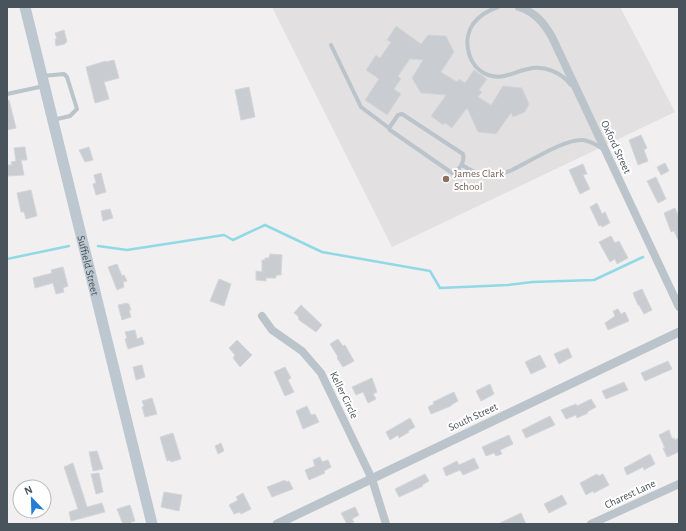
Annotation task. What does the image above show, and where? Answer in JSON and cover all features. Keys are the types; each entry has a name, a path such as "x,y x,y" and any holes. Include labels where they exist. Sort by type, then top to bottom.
{"main road":[{"name":"Suffield Street","path":"25,7 152,524"}],"street":[{"name":"Oxford Street","path":"519,7 536,16 548,30 679,307"},
{"name":"Keller Circle","path":"262,316 272,330 302,351 320,373 372,479 386,524"},
{"name":"South Street","path":"278,524 679,332"},
{"name":"Charest Lane","path":"591,524 679,484"}],"lane":[{"path":"498,7 478,18 470,30 467,39 467,48 477,68 488,75 497,77 507,76 528,69 539,68 551,70 561,75 579,95"},
{"path":"331,45 361,107 390,128 390,130 452,173 462,165 464,154 403,114 398,115 390,128"},
{"path":"7,94 64,74 67,76 77,109 70,116 52,120"},
{"path":"462,165 480,174 493,176 512,170 574,140 589,141 605,150"}],"shaded area":[{"name":"James Clark School","path":"272,7 620,7 675,112 392,247"}],"building":[{"path":"396,26 421,44 428,35 446,36 454,52 441,72 457,82 459,79 465,83 474,70 487,79 479,90 482,92 478,97 491,105 503,86 522,88 529,104 525,112 513,117 511,113 496,134 478,132 467,108 452,128 445,123 443,125 431,116 446,95 421,93 412,78 423,60 410,59 398,76 401,79 394,89 401,94 387,115 365,100 379,79 366,70 376,55 380,58 391,42 387,40"},
{"path":"64,30 67,42 56,46 55,39 57,39 55,33"},
{"path":"114,60 119,78 104,82 109,99 95,103 86,67"},
{"path":"249,87 255,117 241,120 235,90"},
{"path":"9,100 16,128 7,130 7,101"},
{"path":"641,135 647,148 644,150 648,161 638,165 629,140"},
{"path":"25,147 27,160 21,160 24,175 7,176 7,165 12,165 11,162 16,161 14,148"},
{"path":"89,147 93,160 85,162 79,150"},
{"path":"665,163 669,171 661,175 657,167"},
{"path":"583,164 587,174 583,175 590,189 580,194 569,170"},
{"path":"101,173 106,192 96,195 93,184 96,183 94,175"},
{"path":"656,177 666,199 658,203 647,181"},
{"path":"31,190 37,216 26,219 24,212 21,212 17,193"},
{"path":"597,203 602,214 605,212 610,223 602,227 601,225 599,226 590,207"},
{"path":"675,208 679,217 679,242 674,231 671,232 664,213"},
{"path":"110,209 113,218 103,221 101,211"},
{"path":"611,236 615,243 619,241 628,258 617,264 615,259 610,262 599,242"},
{"path":"270,254 282,255 281,275 276,275 276,278 266,278 266,281 256,280 256,271 262,272 262,260 269,258"},
{"path":"117,264 122,276 124,275 127,281 123,282 124,287 117,290 108,267"},
{"path":"63,267 68,286 63,288 64,292 56,294 53,283 35,288 33,278 52,273 51,270"},
{"path":"219,279 231,284 224,306 210,301"},
{"path":"642,289 652,310 644,314 633,293"},
{"path":"129,304 131,310 129,310 131,317 122,320 118,305"},
{"path":"301,305 322,325 316,332 299,320 298,316 294,313"},
{"path":"618,309 621,314 625,312 629,321 608,330 605,323 615,316 613,311"},
{"path":"135,330 137,339 142,337 144,344 128,349 125,339 127,338 125,332"},
{"path":"338,339 343,346 345,345 354,361 343,367 330,344"},
{"path":"237,340 252,355 240,367 233,358 235,355 229,348"},
{"path":"568,348 572,357 559,364 554,354"},
{"path":"540,355 546,367 531,374 525,362"},
{"path":"668,361 672,369 645,381 641,373"},
{"path":"142,365 145,377 136,380 133,367"},
{"path":"285,367 291,378 288,380 294,392 285,396 274,372"},
{"path":"372,378 377,392 373,394 376,399 368,403 363,392 356,395 352,387"},
{"path":"624,382 628,390 606,399 602,391"},
{"path":"490,384 494,394 481,401 476,391"},
{"path":"454,392 458,401 451,406 431,414 428,407 434,404 433,402"},
{"path":"152,398 157,414 145,417 142,401"},
{"path":"591,399 596,407 577,418 576,415 566,419 561,410 576,404 577,406"},
{"path":"307,406 311,415 315,414 319,422 303,429 296,411"},
{"path":"550,416 555,425 526,438 522,430"},
{"path":"410,418 415,427 399,438 398,435 390,440 386,432"},
{"path":"669,430 672,439 674,438 675,440 679,438 679,452 667,457 659,435"},
{"path":"173,433 181,459 171,462 170,460 167,461 160,437"},
{"path":"509,435 513,444 500,450 502,454 496,456 494,453 486,456 482,447"},
{"path":"221,443 224,451 218,454 215,446"},
{"path":"97,451 103,469 93,471 89,452"},
{"path":"650,454 655,464 644,470 643,467 627,475 624,468"},
{"path":"320,457 322,462 328,460 331,467 324,471 325,473 309,480 305,470 315,466 313,460"},
{"path":"474,458 479,468 463,475 460,470 446,476 443,468 457,461 459,465"},
{"path":"73,463 87,507 102,503 105,512 71,521 69,512 78,509 64,467"},
{"path":"99,473 103,492 96,494 91,474"},
{"path":"425,474 429,481 422,485 423,486 399,497 395,489"},
{"path":"597,474 598,476 603,474 609,485 594,493 593,491 586,495 580,483"},
{"path":"285,480 286,482 289,481 293,489 272,497 267,487"},
{"path":"164,492 182,495 179,511 161,507"},
{"path":"243,493 251,509 241,514 240,512 234,514 229,505 238,500 236,497"},
{"path":"562,495 567,504 549,513 544,504"},
{"path":"130,505 135,521 131,522 131,524 123,524 117,509"},
{"path":"355,507 359,515 352,519 354,522 347,524 341,513"},
{"path":"521,513 526,524 498,524"}],"waterway":[{"path":"98,246 127,250 224,235 233,240 265,225 322,252 430,271 440,288 508,285 532,282 594,280 643,257"},
{"path":"7,259 69,246"}],"place":[{"name":"James Clark School","path":"446,179"}]}
